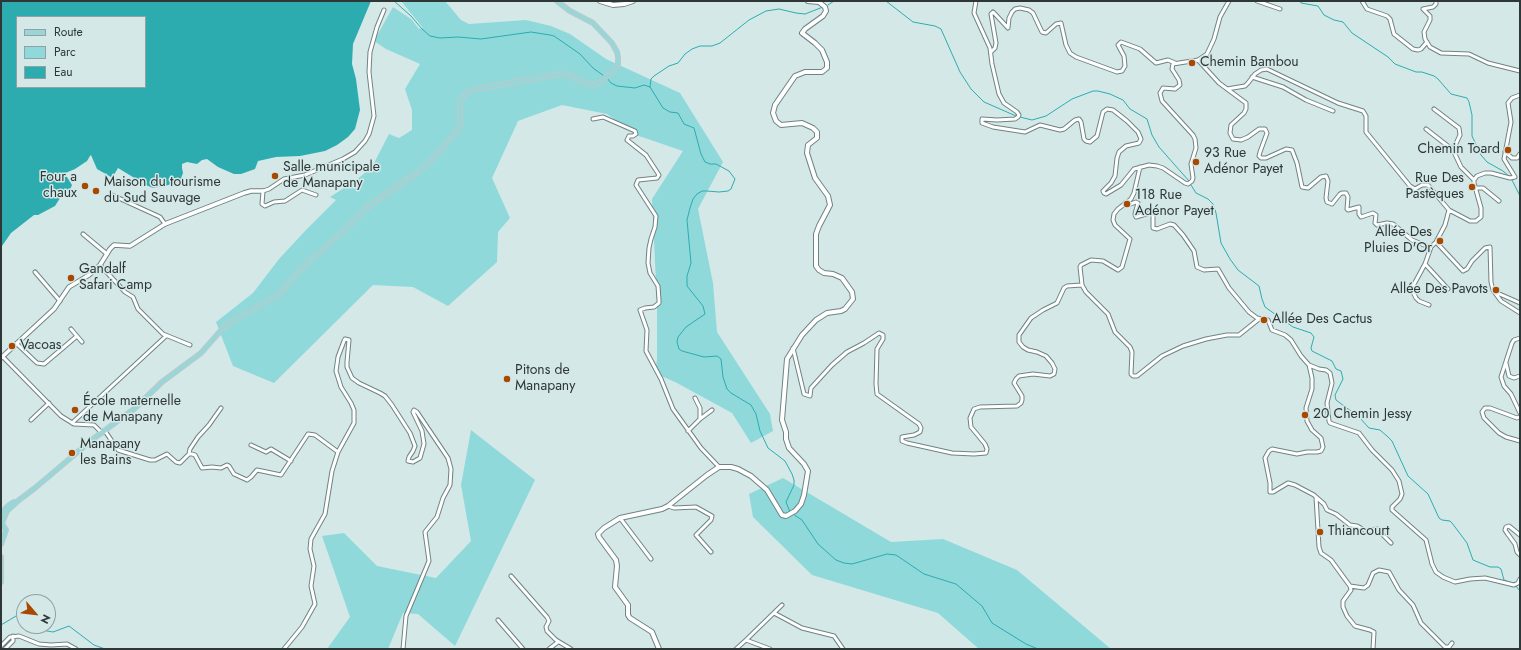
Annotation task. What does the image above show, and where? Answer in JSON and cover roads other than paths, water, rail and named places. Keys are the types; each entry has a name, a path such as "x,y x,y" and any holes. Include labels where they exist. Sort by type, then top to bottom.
{"main road":[{"path":"1,541 6,530 2,523 7,511 19,500 103,432 134,409 162,382 201,354 229,324 277,296 303,267 347,228 364,209 428,164 458,130 460,124 460,104 466,92 560,74 572,76 590,85 599,83 616,68 618,64 618,57 612,43 593,23 570,11 557,1"},
{"path":"600,1 613,5 633,1"},
{"path":"659,649 652,632 630,618 628,615 628,606 615,587 617,566 616,560 598,534 600,531 620,518 662,509 668,506 707,475 719,468 731,467 751,476 767,490 782,515 786,516 794,511 801,504 808,471 804,464 787,446 786,432 782,420 786,392 787,362 793,348 816,320 826,313 845,309 851,302 853,295 842,278 833,274 824,274 816,266 817,230 830,205 828,196 815,178 807,153 808,145 817,138 817,132 813,128 802,123 781,125 776,121 773,113 775,105 795,76 806,72 822,72 827,68 827,62 822,50 802,33 803,30 823,16 826,11 825,7 819,2 808,1"},
{"path":"1,513 9,505 19,500"},
{"path":"1,557 1,582"}],"street":[{"path":"976,1 974,13 991,52 992,64 1001,97 1004,103 1017,112 1018,117 997,120 982,119 982,123 992,127 1025,132 1037,126 1060,130 1079,119 1081,122 1084,139 1090,142 1097,136 1104,112 1109,109 1127,121 1138,132 1141,140 1139,143 1126,146 1119,152 1116,158 1115,176 1104,190 1104,193 1107,194 1118,188 1134,169 1152,165 1161,167 1186,184 1190,183 1192,180 1191,164 1196,148 1195,139 1162,101 1160,96 1160,91 1163,88 1175,89 1180,85 1179,80 1172,69 1172,65 1175,63"},
{"path":"991,52 995,48 996,43 991,14 993,12 1008,28 1010,15 1015,9 1020,8 1029,10 1033,13 1042,32 1046,33 1056,24 1061,23 1066,45 1070,53 1076,57 1117,72 1122,71 1125,66 1124,56 1118,44 1120,42 1140,49 1156,63 1168,60 1175,63 1198,60 1209,51 1220,17 1229,1"},
{"path":"1257,1 1280,9"},
{"path":"1362,1 1367,9 1387,16 1390,19 1394,34 1413,49 1421,49 1427,42"},
{"path":"1436,1 1436,4 1433,7 1423,9 1430,16 1430,20 1424,32 1430,47 1438,52 1469,54 1488,63 1520,71"},
{"path":"221,408 198,437 190,449 189,454 180,463 176,462 167,454 155,460 150,460 118,450 103,432 94,425 72,424 61,416 2,358 54,309 73,284 89,275 100,265 114,245 130,246 165,224 244,193 269,189 284,179 305,174 343,159 355,152 369,134 374,116 369,72 370,52 377,27 384,10"},
{"path":"1198,60 1202,66 1227,89 1245,101 1247,106 1244,112 1231,125 1230,133 1233,138 1241,140 1261,128 1265,128 1267,133 1259,156 1261,158 1266,158 1286,149 1292,150 1297,163 1302,187 1308,188 1321,177 1326,176 1328,181 1327,202 1332,204 1340,194 1346,193 1348,196 1348,210 1359,207 1359,214 1361,217 1373,213 1376,215 1375,223 1378,225 1387,223 1393,224 1416,243 1431,246"},
{"path":"1227,89 1245,86 1252,77 1261,70 1267,69 1338,103 1363,111 1366,116 1366,132 1410,186 1415,189 1422,185 1428,185 1449,210 1473,222 1479,219 1481,217 1481,208 1474,180 1461,167 1453,150 1426,130"},
{"path":"1252,77 1282,87 1306,100 1333,111"},
{"path":"1474,180 1479,175 1485,173 1510,178 1515,177 1504,159 1511,122 1508,103 1512,98 1520,95"},
{"path":"1434,109 1459,128 1460,135 1453,150"},
{"path":"593,119 603,117 635,131 636,134 629,136 627,140 646,155 659,175 657,178 638,180 636,185 656,216 655,228 649,248 648,263 650,273 658,286 659,303 654,307 640,310 647,330 646,351 661,379 673,410 688,431 719,468"},
{"path":"1505,152 1512,158 1517,158 1520,154"},
{"path":"1140,167 1134,193 1131,199 1114,214 1113,220 1115,225 1130,239 1122,267 1118,270 1103,261 1089,261 1080,267 1082,285 1089,297 1110,316 1115,332 1130,347 1132,352 1131,374 1135,377 1162,356 1182,346 1206,339 1239,334 1257,319 1265,319"},
{"path":"1475,188 1483,188 1500,201"},
{"path":"263,191 263,206 274,202 285,201 302,190 316,196"},
{"path":"112,195 160,217 165,224"},
{"path":"1125,203 1128,205 1136,202 1138,203 1135,214 1136,217 1153,212 1153,228 1157,229 1170,224 1174,226 1183,235 1194,252 1197,267 1204,270 1218,269 1229,288 1249,312 1257,318 1269,321 1272,330 1285,335 1291,340 1301,356 1309,365 1319,370 1326,370 1330,372 1332,382 1327,403 1330,423 1358,434 1392,470 1400,481 1402,494 1400,499 1392,507 1392,510 1426,540 1432,564 1436,572 1455,582 1485,578 1514,584 1518,583 1520,579"},
{"path":"1428,305 1419,301 1412,290 1425,264 1431,246 1436,242 1444,225 1449,210"},
{"path":"83,234 107,254"},
{"path":"1436,242 1464,271 1485,248 1490,247 1491,282 1495,292 1501,301 1520,313"},
{"path":"1425,264 1448,289"},
{"path":"100,265 125,292 133,298 138,309 166,336 190,345"},
{"path":"35,272 60,301"},
{"path":"793,348 804,394 810,396 811,388 832,365 847,352 880,333 883,335 883,339 877,349 877,394 919,424 920,428 920,432 914,435 902,437 902,441 952,453 986,453 987,449 985,444 971,427 970,418 974,409 980,407 1017,406 1022,400 1022,396 1014,383 1019,376 1033,374 1050,376 1054,374 1055,369 1046,356 1023,347 1019,342 1019,335 1031,318 1057,303 1064,288 1067,286 1082,285"},
{"path":"1495,292 1520,303"},
{"path":"71,328 82,342"},
{"path":"17,344 36,363 44,364 77,336"},
{"path":"72,424 166,336"},
{"path":"1520,338 1514,340 1512,343 1502,372 1502,382 1511,394 1520,413"},
{"path":"284,649 302,627 315,604 311,586 314,566 310,549 312,539 325,514 332,470 338,452 354,423 354,410 341,387 336,371 338,357 345,339 349,340 347,367 352,378 359,384 384,396 410,433 414,446 413,452 408,460 413,462 420,458 423,450 422,431 414,410 417,412 448,458 451,469 450,485 443,498 437,517 425,532 429,561 406,616 403,647 407,649"},
{"path":"1506,361 1509,376 1514,378 1520,376"},
{"path":"1309,365 1312,378 1312,389 1306,408 1307,421 1312,430 1320,438 1323,447 1321,451 1317,452 1297,454 1272,449 1267,453 1264,458 1271,493 1288,483 1309,492 1324,504 1328,510 1336,514 1350,525 1357,526 1366,531 1377,529 1391,543"},
{"path":"695,398 700,408 700,419"},
{"path":"31,420 49,403"},
{"path":"1520,417 1517,418 1490,408 1485,408 1482,412 1484,418 1499,433 1520,442"},
{"path":"688,431 712,410"},
{"path":"189,454 195,455 202,468 221,468 227,465 234,474 246,480 249,479 257,470 281,475 308,434 315,435 338,452"},
{"path":"251,445 266,452 271,449 291,461"},
{"path":"1316,497 1319,547 1321,553 1331,560 1350,586 1351,590 1342,601 1343,607 1347,616 1355,626 1374,632 1374,649"},
{"path":"668,506 674,508 696,507 712,516 712,520 696,535 711,552"},
{"path":"620,518 651,559"},
{"path":"1520,535 1509,526 1506,527 1507,533 1515,544 1517,552 1520,555"},
{"path":"1350,586 1364,588 1368,585 1373,573 1379,570 1389,572 1399,590 1413,605 1421,623 1445,647 1449,647 1452,643"},
{"path":"511,576 547,617 547,631 558,642 571,649"},
{"path":"736,649 782,605"},
{"path":"774,613 802,628 834,636 843,649"},
{"path":"498,620 523,649"},
{"path":"5,649 13,641 13,636"},
{"path":"1,646 7,639 13,636 22,637 39,644 47,645 64,643 76,649"},
{"path":"746,640 770,649"},
{"path":"549,649 558,642"}],"water":[{"path":"1,1 371,1 353,44 352,64 356,79 360,110 355,129 348,137 337,145 325,151 300,156 276,157 258,161 255,169 241,174 234,174 218,167 207,159 202,160 197,164 187,162 182,164 183,173 180,181 153,188 118,168 115,176 111,177 97,169 91,155 87,161 75,169 63,174 62,176 67,177 72,185 68,194 60,198 55,206 38,215 34,215 11,233 2,246 1,253"}],"waterway":[{"path":"394,1 430,36 440,38 458,37 481,39 531,32 550,35 554,36 580,54 593,68 604,76"},
{"path":"828,5 834,1"},
{"path":"886,1 913,22 935,26 941,29 960,72 971,89 984,102 1016,116"},
{"path":"1300,1 1301,3 1318,6 1324,15 1334,20 1343,22 1352,33 1388,57 1395,64 1416,72 1422,72 1434,76 1451,94 1467,98 1472,115 1472,136 1481,155 1487,162 1503,171 1510,177"},
{"path":"650,87 651,79 654,76 669,66 678,63 685,54 692,49 700,46 712,46 720,43 749,20 766,11 779,9 805,14 823,7"},
{"path":"607,78 611,83 617,86 635,88 644,85 650,87 663,108 670,112 678,113 684,124 694,128 701,154 705,162 716,164 729,171 735,179 731,189 728,191 702,191 693,199 687,220 691,263 687,276 687,286 703,306 705,314 686,327 678,337 677,342 679,349 682,351 704,357 717,356 721,359 723,377 727,389 751,405 756,414 760,431 768,448 785,461 792,474 794,485 786,502 790,512"},
{"path":"1020,117 1032,120 1046,116 1072,99 1093,91 1110,94 1123,100 1130,109 1147,119 1152,135 1159,147 1189,181"},
{"path":"1512,180 1520,196"},
{"path":"1191,185 1196,193 1208,199 1213,204 1221,243 1238,270 1259,286 1265,307 1293,327 1311,333 1314,337 1311,348 1312,351 1332,361 1336,369 1341,371 1343,379 1335,395 1336,400 1359,417 1369,428 1380,430 1392,441 1408,476 1428,494 1439,518 1452,523 1467,543 1473,560 1490,567 1498,567 1501,569 1504,580 1512,583"},
{"path":"793,514 802,520 818,544 836,560 852,564 887,554 896,555 924,574 956,584 982,606 992,623 1026,644 1038,649"},
{"path":"1515,585 1520,591"},
{"path":"1,625 16,616"},
{"path":"56,631 69,626 94,645 105,649"}],"place":[{"name":"Chemin Bambou","path":"1192,63"},
{"name":"Chemin Toard","path":"1508,150"},
{"name":"93 Rue Adénor Payet","path":"1196,162"},
{"name":"Salle municipale de Manapany","path":"275,176"},
{"name":"Four a chaux","path":"85,186"},
{"name":"Rue Des Pastèques","path":"1472,187"},
{"name":"Maison du tourisme du Sud Sauvage","path":"96,191"},
{"name":"118 Rue Adénor Payet","path":"1127,204"},
{"name":"Allée Des Pluies D'Or","path":"1440,241"},
{"name":"Gandalf Safari Camp","path":"71,278"},
{"name":"Allée Des Pavots","path":"1496,290"},
{"name":"Allée Des Cactus","path":"1264,320"},
{"name":"Vacoas","path":"12,346"},
{"name":"Pitons de Manapany","path":"507,379"},
{"name":"École maternelle de Manapany","path":"75,410"},
{"name":"20 Chemin Jessy","path":"1305,415"},
{"name":"Manapany les Bains","path":"72,453"},
{"name":"Thiancourt","path":"1320,532"}]}
